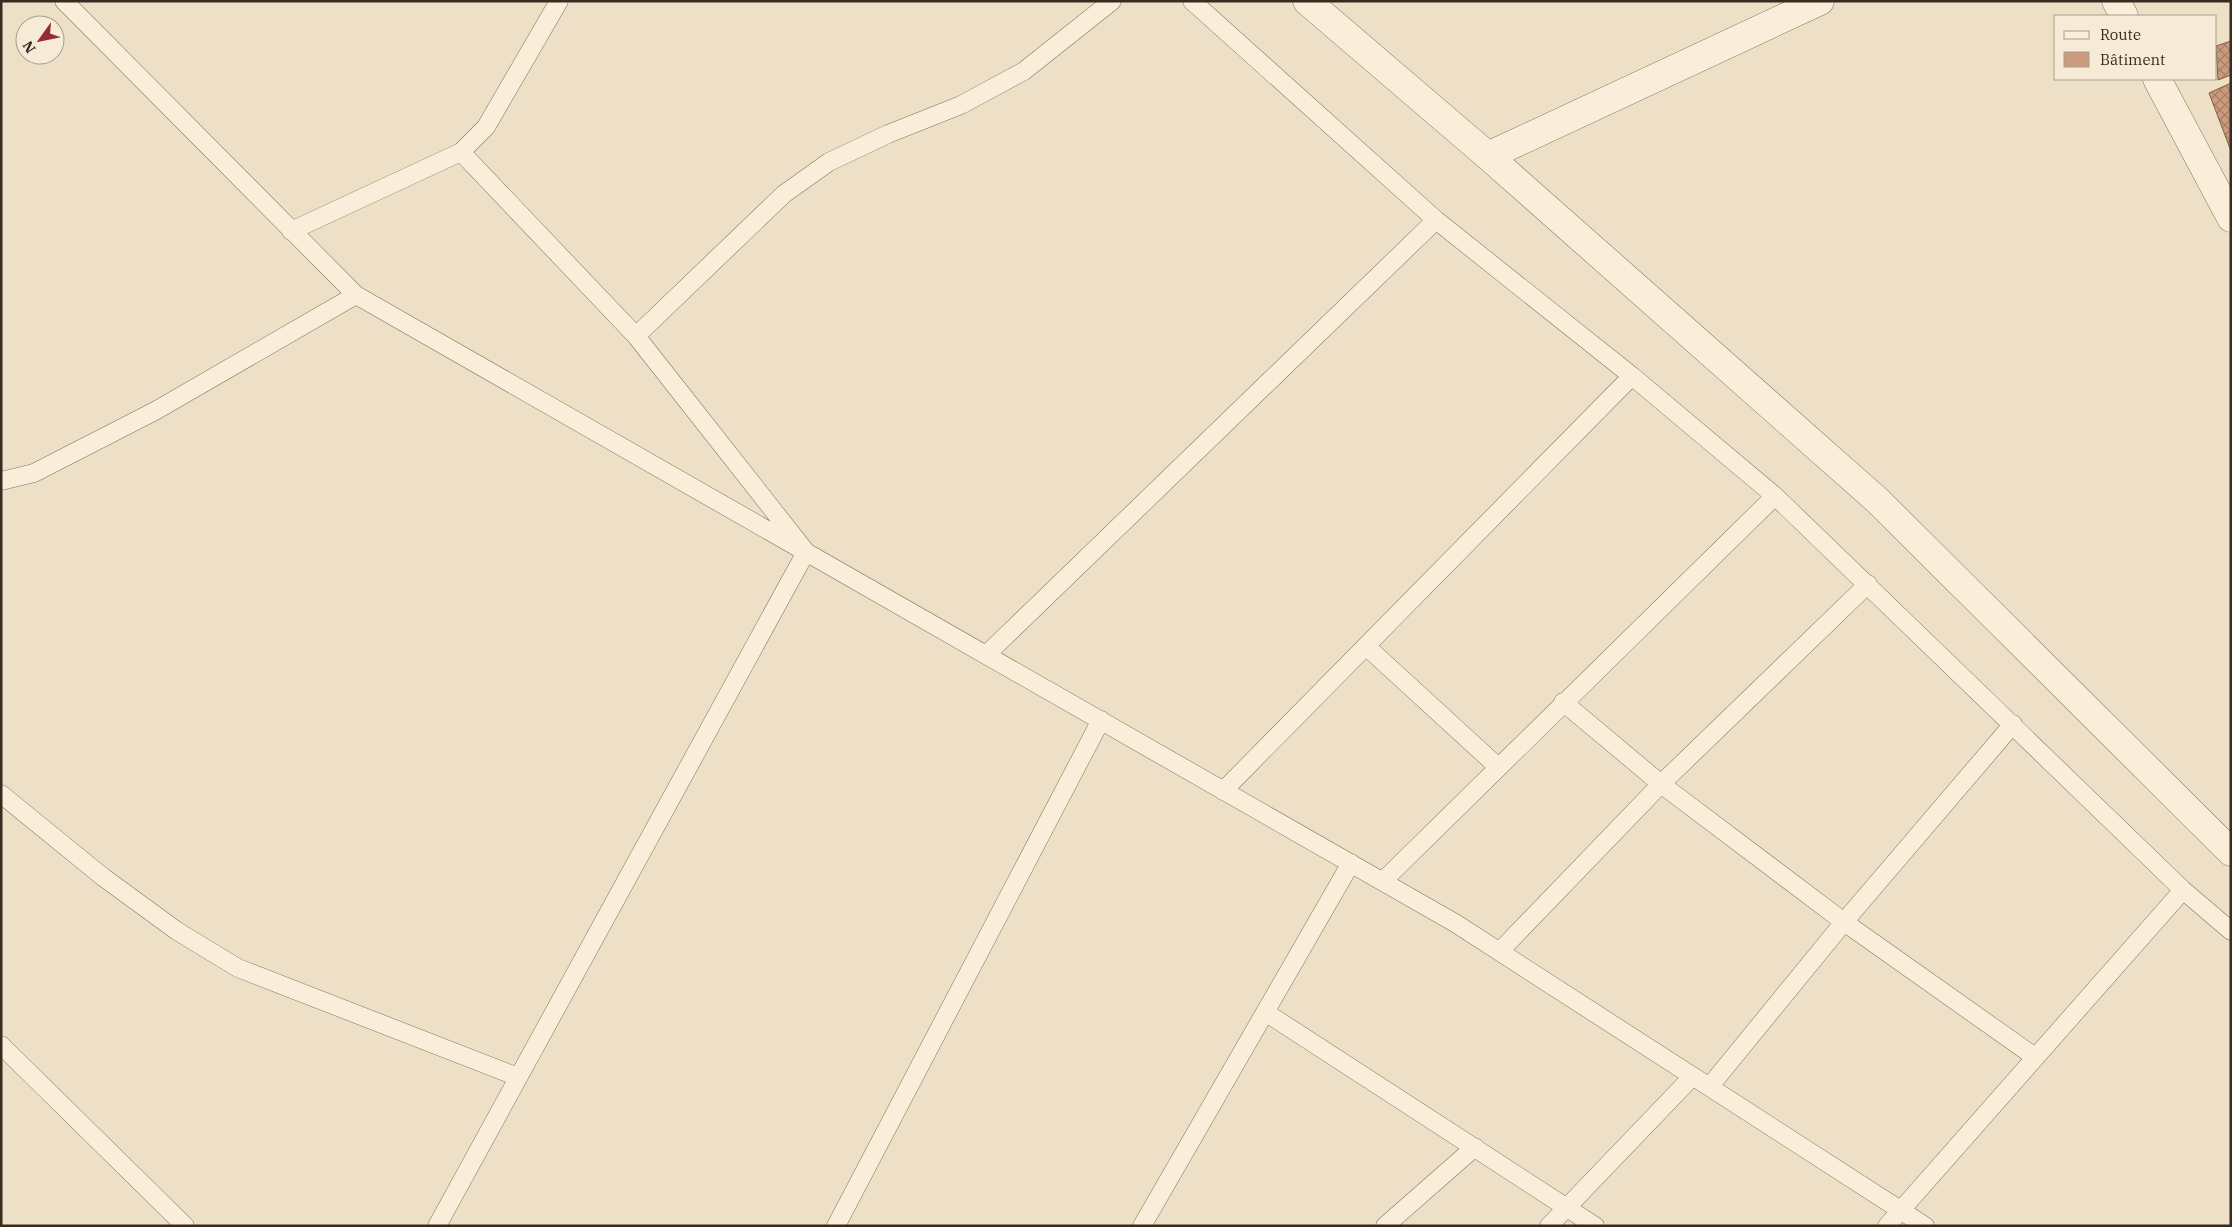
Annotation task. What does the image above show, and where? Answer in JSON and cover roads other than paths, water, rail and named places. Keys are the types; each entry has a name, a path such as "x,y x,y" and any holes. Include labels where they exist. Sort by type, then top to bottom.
{"street":[{"path":"1308,1 1488,156 1877,500 2231,852"},
{"path":"1488,156 1820,1"},
{"path":"2116,1 2123,15"},
{"path":"2158,80 2231,218"}],"lane":[{"path":"64,1 356,295 1383,881 1500,951 1925,1226"},
{"path":"291,231 461,152 486,127 560,1"},
{"path":"636,336 784,194 829,162 888,134 962,105 1024,71 1112,1"},
{"path":"1192,1 1436,220 1632,376 1775,496 2183,890 2231,931"},
{"path":"461,152 636,336 806,552"},
{"path":"986,655 1436,220"},
{"path":"1,480 34,473 155,411 356,295"},
{"path":"1223,791 1632,376"},
{"path":"1383,881 1563,702 1775,496"},
{"path":"437,1226 806,552"},
{"path":"1500,951 1661,784 1868,584"},
{"path":"1367,647 1498,767"},
{"path":"1563,702 1661,784 1844,922 2035,1058"},
{"path":"836,1226 1101,720"},
{"path":"1710,1086 1844,922 2013,724"},
{"path":"1,794 103,877 169,926 238,968 518,1077"},
{"path":"1142,1226 1351,863"},
{"path":"1887,1226 2183,890"},
{"path":"1265,1012 1568,1206 1595,1226"},
{"path":"1,1045 185,1226"},
{"path":"1549,1226 1692,1077"},
{"path":"1386,1226 1475,1147"}]}
